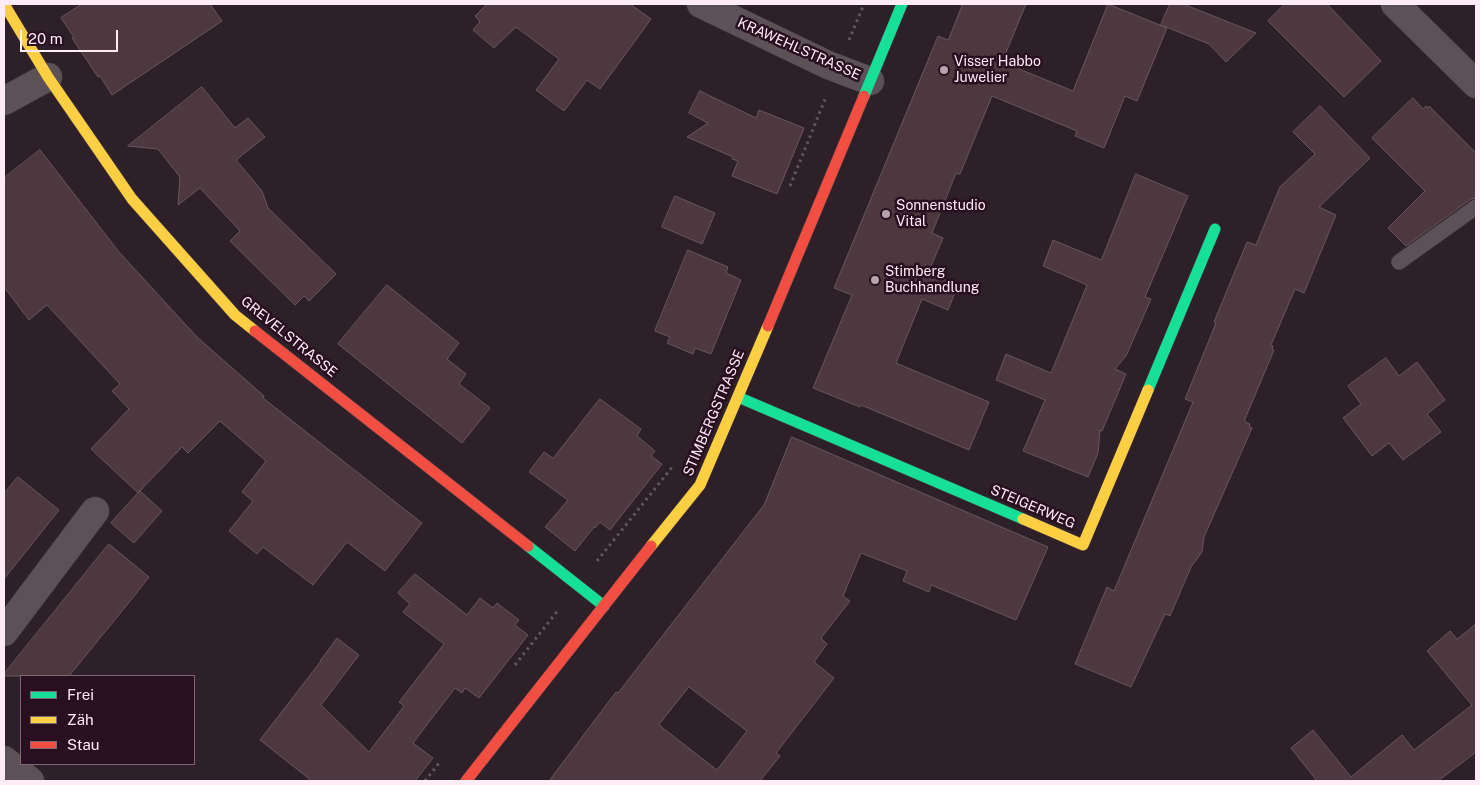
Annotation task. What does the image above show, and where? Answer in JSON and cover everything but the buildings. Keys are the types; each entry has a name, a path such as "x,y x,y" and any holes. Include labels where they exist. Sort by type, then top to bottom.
{"street":[{"name":"GREVELSTRASSE","path":"4,4 48,77 132,199 235,315 604,606"},
{"name":"KRAWEHLSTRASSE","path":"701,4 838,69 870,81"},
{"name":"STIMBERGSTRASSE","path":"466,781 700,485 902,4"},
{"path":"1395,4 1476,84"},
{"path":"4,101 48,77"},
{"name":"STEIGERWEG","path":"738,397 1083,545 1215,229"},
{"path":"4,632 95,511"},
{"path":"4,760 30,781"}],"lane":[{"path":"1399,262 1476,207"}],"path":[{"path":"790,188 864,4"},
{"path":"510,672 673,466"},
{"path":"425,781 443,758"}],"traffic: fast":[{"path":"864,96 902,4"},
{"path":"1148,390 1215,229"},
{"path":"738,397 1023,519"},
{"path":"528,546 604,606"}],"traffic: slow":[{"path":"4,4 48,77 132,199 235,315 255,331"},
{"path":"651,546 700,485 768,326"},
{"path":"1023,519 1083,545 1148,390"}],"traffic: jam":[{"path":"768,326 864,96"},
{"path":"255,331 528,546"},
{"path":"466,781 651,546"}],"place":[{"name":"Visser Habbo Juwelier","path":"944,70"},
{"name":"Sonnenstudio Vital","path":"886,214"},
{"name":"Stimberg Buchhandlung","path":"875,280"}]}
